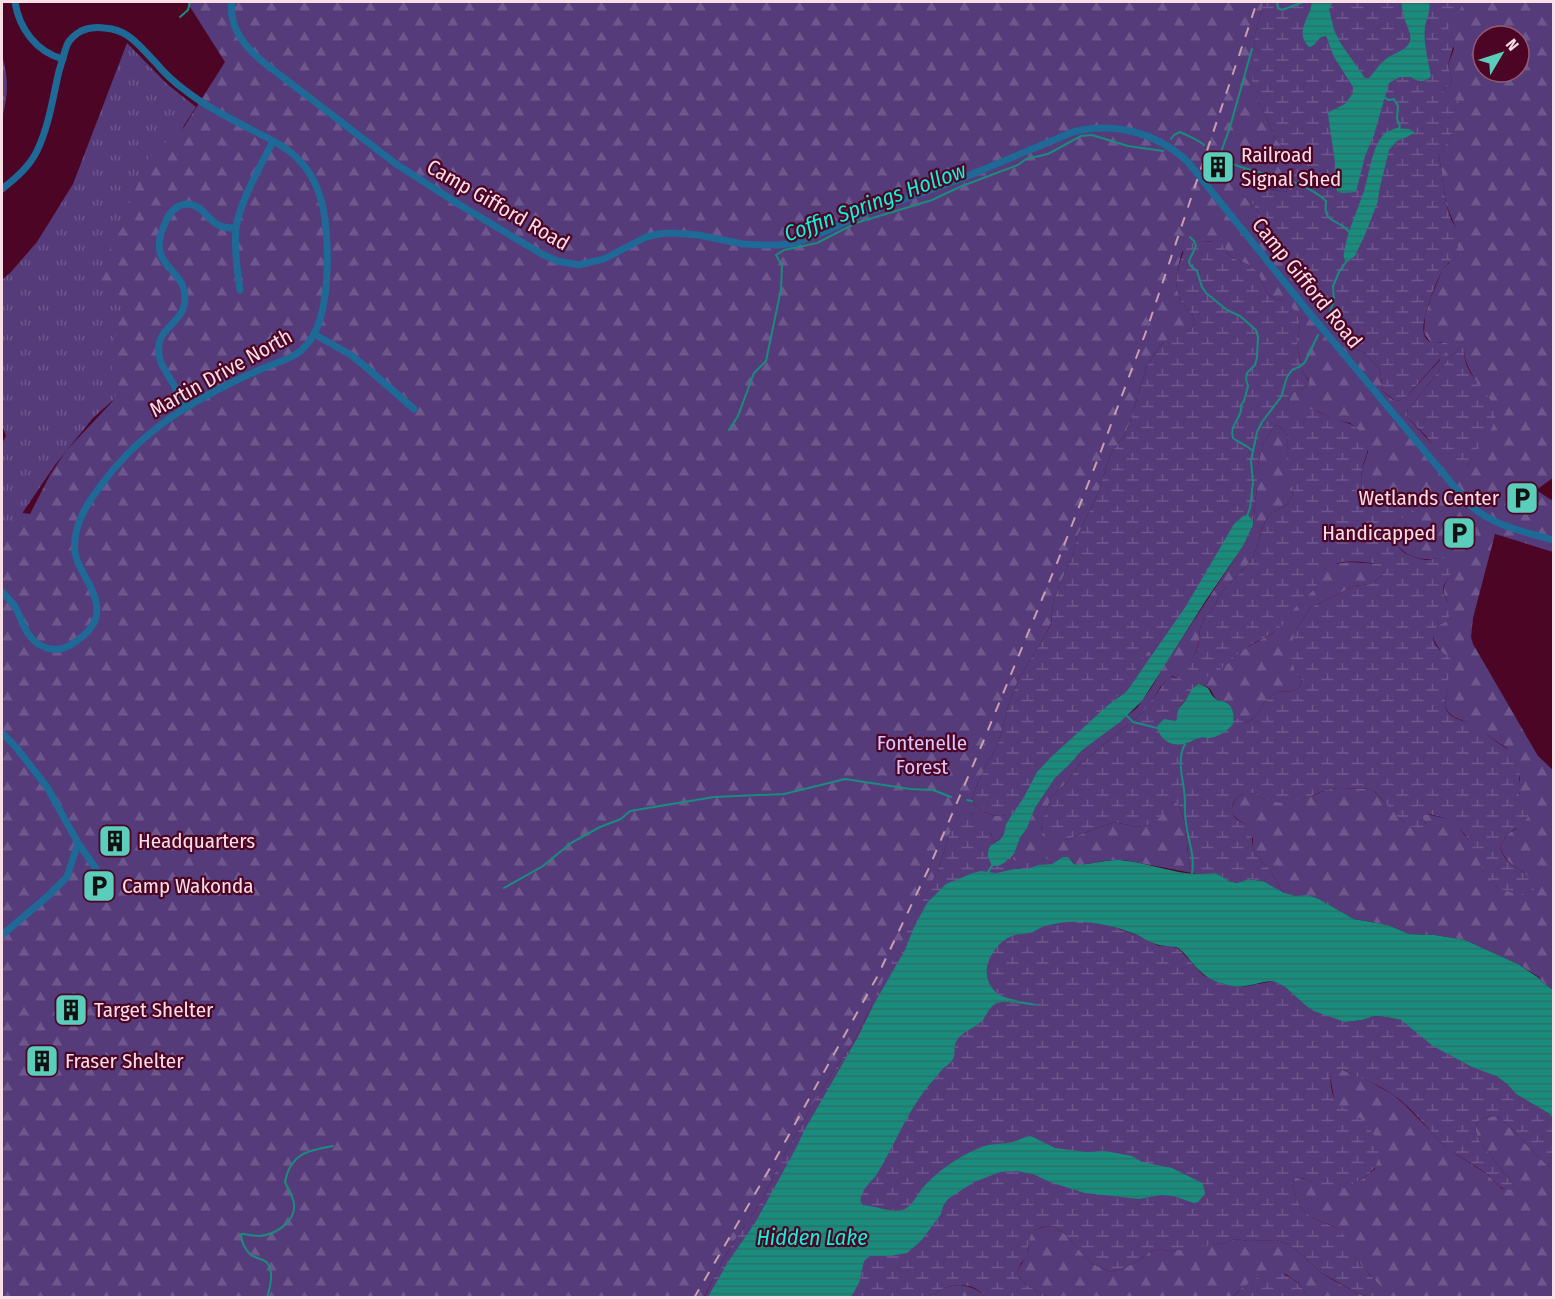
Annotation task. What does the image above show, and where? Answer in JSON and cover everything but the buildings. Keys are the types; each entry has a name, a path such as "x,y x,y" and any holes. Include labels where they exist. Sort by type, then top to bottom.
{"street":[{"path":"2,189 27,167 38,149 63,58 45,51 32,39 18,15 15,2"},
{"name":"Camp Gifford Road","path":"232,2 232,16 239,36 246,47 263,62 396,164 540,253 570,265 579,266 604,259 646,237 659,234 698,235 743,244 795,243 860,215 958,180 1051,140 1084,129 1125,130 1158,140 1188,162 1302,304 1468,502 1493,520 1520,531 1554,540"},
{"name":"Martin Drive North","path":"2,592 12,603 30,635 44,647 54,650 65,648 85,634 95,620 98,608 95,595 78,564 75,553 76,532 95,492 129,450 151,431 187,408 253,372 296,356 302,351 314,334 324,302 327,277 327,232 321,200 308,170 294,154 185,91 128,34 102,27 83,30 68,43 63,58"},
{"path":"240,290 236,228 247,195 273,141"},
{"path":"187,408 161,363 158,349 164,331 182,313 185,299 182,283 162,260 160,246 162,230 173,210 188,204 199,207 219,226 236,228"},
{"path":"314,334 359,362 414,409"},
{"path":"2,733 47,787 78,843 106,883"},
{"path":"2,935 67,877 78,843"}],"green space":[{"name":"Fontenelle Forest","path":"187,2 1264,2 1255,34 1255,95 1274,137 1293,160 1296,186 1292,190 1282,192 1256,182 1242,195 1251,202 1260,215 1283,264 1290,269 1308,298 1325,315 1332,329 1348,346 1365,353 1380,370 1383,391 1393,400 1399,401 1407,396 1440,360 1442,342 1430,342 1424,333 1425,316 1443,269 1449,263 1456,228 1446,204 1439,155 1452,134 1442,91 1451,84 1452,79 1448,65 1454,49 1447,27 1463,2 1553,2 1554,477 1536,490 1553,501 1553,552 1495,534 1473,618 1471,637 1538,756 1553,770 1553,990 1539,977 1518,964 1465,940 1409,934 1388,925 1354,919 1319,899 1284,894 1270,870 1256,855 1253,839 1246,824 1232,813 1237,797 1245,793 1254,793 1265,800 1273,801 1313,796 1325,790 1337,788 1372,789 1404,822 1428,826 1422,818 1422,815 1426,814 1456,823 1471,844 1484,871 1497,887 1526,873 1509,862 1500,845 1509,833 1516,829 1520,796 1518,788 1520,778 1507,748 1480,728 1454,717 1445,706 1450,670 1434,640 1433,632 1443,623 1448,601 1444,586 1450,573 1449,561 1416,558 1407,554 1396,544 1392,534 1394,526 1414,508 1394,502 1384,503 1365,496 1361,479 1368,452 1362,435 1356,428 1350,423 1317,411 1291,409 1288,406 1290,395 1309,384 1309,380 1303,373 1297,346 1300,325 1298,316 1283,300 1275,299 1267,293 1257,271 1251,266 1233,258 1224,246 1207,241 1193,245 1182,252 1177,271 1176,284 1180,300 1193,316 1192,328 1164,342 1146,368 1130,422 1125,434 1111,453 1098,493 1077,537 1073,554 1056,594 1051,623 1019,678 1009,703 997,746 974,792 972,801 985,812 996,816 1013,813 1005,830 994,843 991,834 971,813 959,816 948,838 938,870 857,1036 818,1095 776,1170 764,1197 731,1246 704,1297 2,1297 2,541 16,512 30,514 50,475 66,451 112,402 117,393 112,370 112,351 118,325 128,299 95,284 149,157 184,127 225,62","holes":["1460,347 1464,348 1468,366 1494,422 1467,467 1436,448 1408,418 1407,410 1450,357"]},
{"path":"1264,2 1463,2 1459,13 1448,27 1454,43 1448,65 1452,79 1451,84 1442,91 1460,103 1453,131 1439,155 1446,204 1456,228 1458,248 1438,280 1423,328 1424,335 1430,342 1447,343 1448,350 1407,396 1399,401 1394,400 1383,391 1380,370 1365,353 1348,346 1332,329 1325,315 1308,298 1290,269 1283,264 1260,215 1251,202 1237,189 1238,183 1245,180 1279,191 1292,190 1296,186 1293,160 1274,137 1252,87 1255,34"},
{"path":"127,43 167,84 196,107 149,179 127,268 131,384 93,418 55,465 2,543 2,443 6,436 2,424 2,280 37,242 73,184"},
{"path":"2,56 7,87 2,118"},
{"path":"1193,242 1220,242 1233,258 1257,271 1267,293 1291,306 1298,316 1300,325 1297,346 1303,373 1309,384 1292,393 1288,406 1293,409 1312,410 1357,428 1367,448 1361,478 1365,496 1379,502 1402,503 1414,508 1414,511 1396,523 1392,531 1399,548 1416,558 1426,560 1444,558 1452,565 1443,590 1451,606 1450,613 1444,623 1436,627 1433,636 1437,647 1452,660 1446,709 1450,715 1481,728 1511,752 1516,759 1519,768 1519,793 1528,817 1525,822 1509,833 1500,845 1507,860 1528,876 1534,890 1522,895 1497,887 1488,877 1460,828 1452,821 1434,815 1422,815 1428,826 1427,831 1419,830 1404,822 1372,789 1337,788 1325,790 1305,799 1282,803 1265,800 1254,793 1245,793 1237,797 1232,806 1232,813 1251,831 1256,855 1270,870 1284,894 1263,881 1248,879 1237,883 1216,873 1204,875 1192,873 1186,828 1177,803 1172,802 1161,817 1148,825 1138,827 1114,822 1065,840 1049,838 1043,832 1041,825 1051,797 1067,782 1079,765 1144,711 1169,676 1198,684 1181,705 1175,721 1172,744 1185,744 1201,737 1207,738 1233,724 1233,720 1237,718 1245,723 1250,721 1263,704 1278,691 1290,691 1300,687 1302,680 1295,672 1290,654 1294,633 1310,608 1354,586 1371,584 1384,572 1384,566 1381,564 1353,562 1332,565 1324,570 1315,588 1285,622 1269,635 1246,648 1216,672 1201,677 1193,674 1186,666 1198,647 1203,622 1225,589 1252,558 1266,520 1272,513 1287,504 1292,496 1292,484 1287,464 1287,436 1281,428 1275,425 1263,443 1257,470 1253,525 1243,546 1142,701 1120,722 1081,751 1055,778 1035,808 1011,858 1016,862 1029,863 1063,857 1067,923 1102,923 1137,935 1159,946 1172,946 1180,950 1203,975 1223,984 1243,987 1273,981 1285,987 1305,1005 1345,1022 1375,1016 1401,1020 1463,1062 1496,1076 1516,1094 1548,1113 1553,1118 1553,1169 1497,1116 1486,1117 1476,1125 1476,1134 1514,1186 1509,1190 1502,1188 1487,1174 1445,1146 1399,1099 1373,1083 1345,1071 1336,1070 1330,1075 1334,1099 1339,1105 1355,1114 1370,1129 1378,1146 1377,1163 1372,1171 1363,1178 1336,1192 1324,1189 1306,1179 1295,1178 1292,1183 1298,1202 1304,1211 1340,1231 1344,1236 1356,1258 1380,1286 1382,1291 1380,1295 1365,1296 1357,1293 1320,1272 1288,1244 1277,1240 1235,1239 1182,1250 1159,1249 1149,1252 1140,1260 1124,1268 1110,1272 1091,1263 1065,1234 1054,1226 1042,1227 1030,1236 1027,1257 1017,1272 1027,1284 1051,1297 985,1297 973,1287 958,1285 943,1289 930,1298 704,1298 731,1246 764,1197 776,1170 818,1095 857,1036 938,870 948,838 959,816 965,811 979,819 987,828 994,843 1005,830 1012,814 995,816 985,812 972,801 974,792 997,746 1009,703 1019,678 1051,624 1053,604 1073,554 1077,537 1098,493 1111,453 1125,434 1130,422 1146,368 1164,342 1187,332 1194,323 1193,316 1180,300 1176,284 1177,271 1185,247","holes":["1159,644 1127,691 1115,700 1145,656"]},
{"path":"1460,347 1464,347 1468,367 1491,402 1495,416 1488,434 1467,467 1462,469 1455,468 1446,462 1426,436 1408,418 1407,410"},
{"path":"1275,425 1281,428 1287,436 1287,459 1292,480 1292,496 1287,504 1269,516 1247,566 1225,589 1204,620 1200,629 1198,646 1187,666 1221,669 1244,649 1273,633 1314,589 1321,572 1333,564 1350,562 1381,564 1384,566 1384,572 1371,584 1354,586 1310,608 1294,633 1295,672 1302,680 1300,687 1290,691 1278,691 1263,704 1250,721 1245,723 1237,719 1233,720 1230,706 1216,699 1207,687 1172,676 1163,684 1144,711 1079,765 1067,782 1051,797 1041,826 1049,838 1065,840 1114,822 1138,827 1148,825 1172,802 1177,803 1181,811 1192,873 1124,860 1080,865 1074,864 1071,860 1173,1196 708,1298 996,873 1059,856 1026,864 1020,864 1011,858 1035,808 1055,778 1081,751 1137,708 1243,546 1253,525 1257,470 1263,443"},
{"path":"1161,643 1127,691 1113,701 1149,650"},
{"path":"1340,1069 1365,1079 1392,1094 1445,1146 1487,1174 1502,1189 1514,1186 1476,1134 1476,1125 1486,1117 1497,1116 1553,1169 1553,1297 1309,1297 1298,1283 1286,1274 1238,1291 1233,1297 1051,1297 1031,1288 1019,1277 1017,1272 1027,1254 1029,1239 1033,1232 1039,1228 1054,1226 1065,1234 1091,1263 1110,1272 1124,1268 1140,1260 1149,1252 1159,1249 1170,1251 1224,1243 1235,1239 1277,1240 1288,1244 1320,1272 1333,1280 1357,1293 1375,1296 1380,1286 1359,1262 1338,1230 1304,1211 1298,1202 1292,1183 1295,1178 1301,1178 1325,1189 1342,1189 1362,1179 1375,1169 1334,1099 1330,1075 1334,1070"},
{"path":"1276,1272 1291,1278 1309,1297 1233,1297 1252,1281"},
{"path":"960,1285 977,1290 985,1297 930,1298 936,1292"}],"water":[{"path":"1312,2 1333,2 1329,9 1334,30 1365,78 1369,78 1383,62 1409,44 1410,34 1403,14 1402,2 1429,2 1425,38 1431,76 1421,81 1411,77 1400,77 1389,83 1374,135 1365,156 1356,192 1338,192 1334,185 1335,163 1328,114 1345,104 1353,93 1353,87 1334,57 1326,36 1309,47 1305,41 1303,30"},
{"path":"1396,128 1415,132 1397,141 1389,150 1378,201 1367,230 1355,256 1346,262 1344,256 1347,237 1364,191 1374,153 1384,134"},
{"path":"1248,515 1253,525 1243,546 1142,701 1120,722 1081,751 1055,778 1035,808 1014,854 1004,863 992,866 988,857 990,846 1000,840 1004,834 1006,824 1037,772 1107,706 1127,691 1186,606 1234,524 1243,516"},
{"path":"1198,684 1208,688 1216,699 1230,706 1233,724 1222,733 1209,738 1172,744 1161,737 1158,725 1164,719 1175,721 1177,719 1179,708"},
{"name":"Hidden Lake","path":"1063,857 1068,857 1074,864 1120,860 1182,873 1216,873 1237,883 1248,879 1263,881 1284,893 1296,896 1307,895 1319,899 1354,919 1388,925 1409,934 1465,940 1518,964 1553,990 1553,1118 1516,1094 1496,1076 1472,1067 1433,1046 1401,1020 1375,1016 1345,1022 1314,1011 1285,987 1273,981 1238,987 1215,981 1200,971 1178,948 1159,945 1135,934 1102,924 1056,923 1031,933 1011,936 993,952 987,965 987,977 994,991 1013,1000 1040,1005 999,1002 991,1007 981,1022 958,1039 953,1059 941,1070 918,1100 877,1174 864,1191 861,1202 863,1205 889,1210 905,1209 932,1178 961,1157 985,1146 1013,1142 1031,1136 1055,1148 1087,1152 1105,1151 1172,1168 1202,1183 1205,1194 1198,1202 1194,1203 1173,1196 1160,1195 1139,1199 1085,1193 1033,1174 1016,1171 1000,1172 974,1182 948,1199 941,1214 921,1241 907,1253 870,1256 864,1261 859,1283 851,1297 708,1297 728,1262 755,1223 905,950 927,903 946,884 973,873 1028,869 1038,865 1052,864"}],"waterway":[{"path":"180,17 188,10 190,2"},
{"path":"1277,2 1278,8 1282,10 1303,2"},
{"path":"1220,155 1252,49"},
{"path":"1385,98 1394,99 1398,106 1399,128"},
{"name":"Coffin Springs Hollow","path":"1171,139 1180,132 1204,145"},
{"name":"Coffin Springs Hollow","path":"729,430 738,416 754,373 766,361 781,289 782,266 776,255 784,250 817,243 856,223 932,200 1018,165 1026,159 1048,154 1081,136 1092,135 1128,146 1163,151"},
{"name":"Coffin Springs Hollow","path":"1213,153 1238,166 1307,188 1326,201 1327,215 1349,232"},
{"path":"1190,237 1196,246 1189,261 1190,265 1197,271 1206,293 1256,330 1257,357 1255,365 1247,373 1248,386 1232,433 1233,438 1253,451"},
{"path":"1327,322 1334,301 1333,286 1346,262"},
{"path":"1247,516 1253,482 1251,461 1257,432 1281,397 1287,377 1292,370 1305,362 1318,335"},
{"path":"1127,716 1133,722 1157,728"},
{"path":"1185,744 1181,755 1181,767 1185,794 1185,819 1193,860 1192,873"},
{"path":"504,888 543,866 571,843 600,827 621,819 630,811 714,797 784,794 845,779 910,789 933,790 951,797"},
{"path":"967,800 972,801"},
{"path":"988,872 993,864"},
{"path":"267,1298 271,1281 270,1268 264,1261 249,1253 241,1234 265,1235 278,1230 288,1222 294,1211 293,1198 285,1182 291,1165 308,1152 333,1146"}],"railway":[{"path":"694,1298 776,1158 877,977 928,870 1057,563 1101,451 1147,329 1257,2"}],"place":[{"name":"Railroad Signal Shed","path":"1218,167"},
{"name":"Wetlands Center","path":"1522,498"},
{"name":"Handicapped","path":"1459,533"},
{"name":"Headquarters","path":"115,841"},
{"name":"Camp Wakonda","path":"99,886"},
{"name":"Target Shelter","path":"71,1010"},
{"name":"Fraser Shelter","path":"42,1061"}]}
